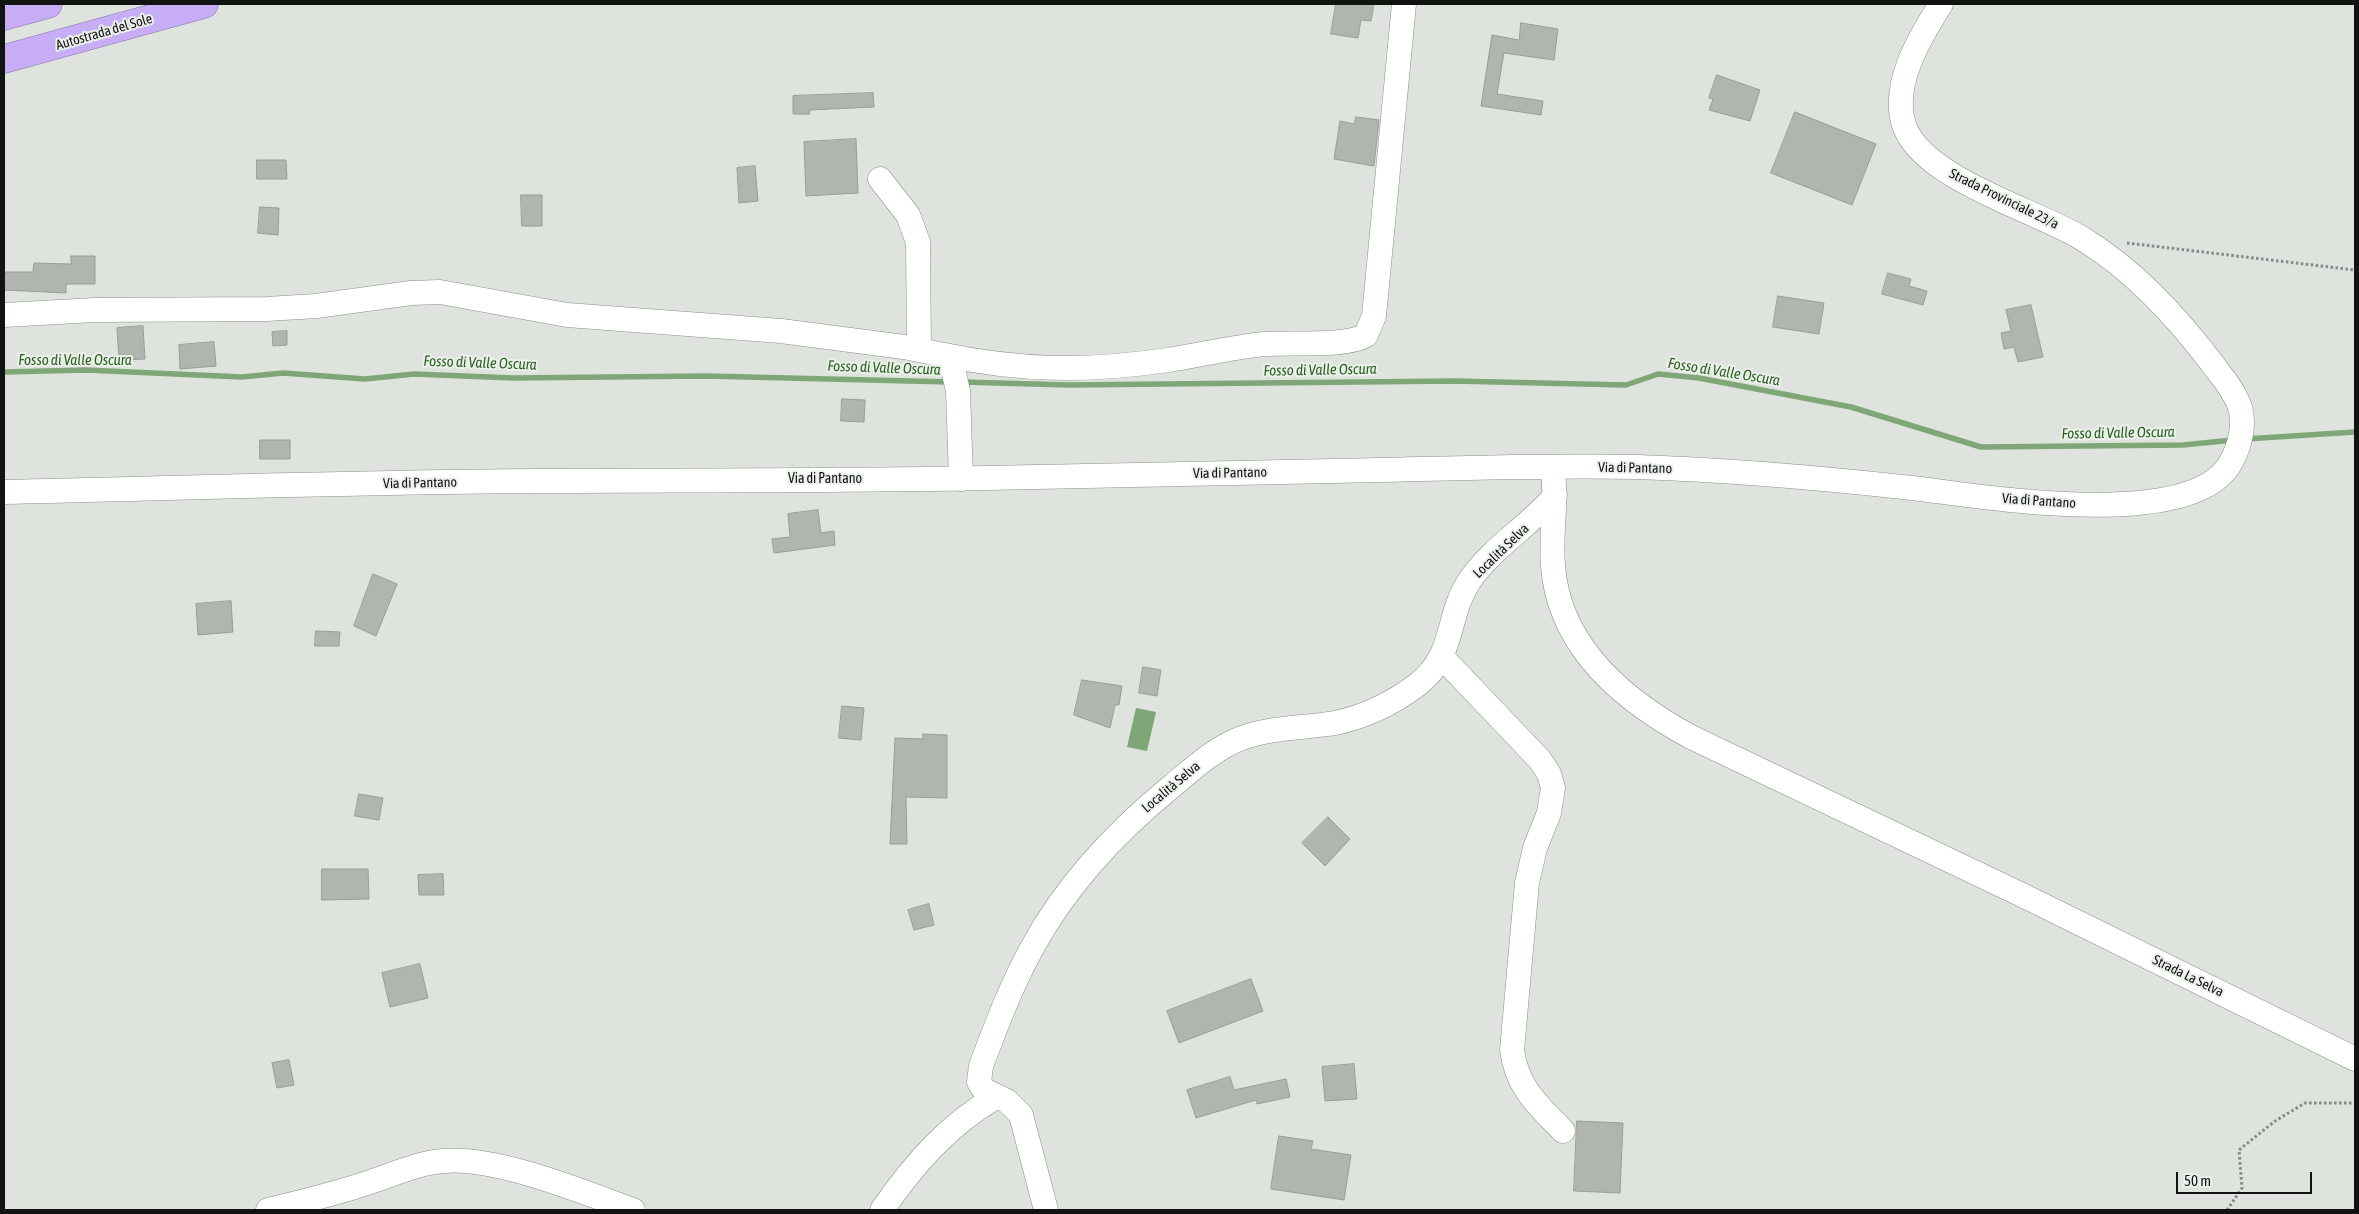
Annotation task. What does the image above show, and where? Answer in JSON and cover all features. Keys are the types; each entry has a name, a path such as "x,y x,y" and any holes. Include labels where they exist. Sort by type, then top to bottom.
{"highway":[{"path":"4,16 48,4"},
{"name":"Autostrada del Sole","path":"4,59 204,4"}],"street":[{"path":"4,315 104,310 267,309 323,305 411,293 440,292 575,316 781,330 929,352 1011,367 1086,368 1170,360 1261,344 1349,342 1366,334 1374,316 1404,4"},
{"name":"Strada Provinciale 23/a","path":"1941,4 1919,43 1902,92 1902,115 1912,141 1927,157 1948,172 2082,238 2115,261 2146,287"},
{"path":"880,179 908,215 918,242 929,352 953,369 958,382 961,479"},
{"name":"Via di Pantano","path":"4,492 521,481 961,479 1552,467 1714,470 1817,478 2039,502 2124,504 2172,499 2197,492 2222,475 2229,466 2239,440 2240,407 2232,390 2197,342 2146,287"},
{"name":"Strada La Selva","path":"1552,467 1555,496 1553,564 1560,603 1579,644 1624,693 1653,715 1691,737 2020,894 2355,1059"},
{"name":"Località Selva","path":"1046,1210 1023,1119 1015,1108 981,1086 980,1071 1020,970 1038,936 1063,900 1094,862 1131,822 1205,759 1227,745 1251,735 1334,723 1367,713 1416,685 1434,669 1442,657 1457,608 1469,582 1484,562 1536,517 1555,496"},
{"path":"1442,657 1540,760 1551,781 1550,813 1535,848 1527,883 1512,1050 1517,1074 1524,1088 1563,1131"},
{"path":"882,1210 914,1166 941,1136 970,1113 996,1097"},
{"path":"268,1210 351,1188 425,1164 453,1160 484,1163 543,1179 633,1210"}],"path":[{"path":"2121,242 2355,270"},
{"path":"2227,1210 2242,1188 2239,1150 2275,1121 2305,1103 2355,1103"}],"shaded area":[{"path":"1136,708 1156,712 1147,751 1127,747"}],"building":[{"path":"1336,4 1374,4 1371,21 1361,20 1358,38 1331,34"},
{"path":"1521,23 1558,29 1554,60 1504,53 1497,94 1543,101 1541,115 1481,106 1492,35 1519,40"},
{"path":"1717,75 1760,90 1750,121 1709,110 1713,99 1709,98"},
{"path":"873,93 874,107 809,110 810,114 793,114 793,96"},
{"path":"1795,112 1876,144 1852,205 1771,173"},
{"path":"1356,117 1379,120 1374,166 1334,159 1340,121 1354,124"},
{"path":"856,139 858,193 806,196 804,142"},
{"path":"257,160 286,160 287,179 257,179"},
{"path":"755,166 758,201 739,203 737,168"},
{"path":"521,195 542,195 542,226 522,226"},
{"path":"260,207 279,208 278,235 258,233"},
{"path":"71,256 95,256 95,284 66,284 66,293 4,290 4,272 33,272 34,263 71,264"},
{"path":"1888,273 1911,279 1909,286 1927,291 1923,305 1882,294"},
{"path":"1778,296 1824,303 1819,334 1773,327"},
{"path":"2031,305 2043,357 2018,362 2014,347 2004,349 2001,333 2011,331 2006,310"},
{"path":"143,326 145,359 119,360 117,328"},
{"path":"287,331 287,345 273,346 272,332"},
{"path":"214,342 216,366 180,369 179,345"},
{"path":"842,399 865,400 864,422 841,421"},
{"path":"260,440 290,440 290,459 260,459"},
{"path":"818,510 821,533 834,531 835,545 774,553 772,539 790,537 788,514"},
{"path":"373,574 397,584 376,636 354,626"},
{"path":"231,601 233,632 198,635 196,604"},
{"path":"316,631 340,632 339,646 315,646"},
{"path":"1143,667 1161,670 1157,696 1139,693"},
{"path":"1082,680 1122,686 1119,705 1115,705 1110,728 1074,715"},
{"path":"842,706 864,708 861,740 839,738"},
{"path":"923,734 947,735 947,798 906,797 907,844 890,844 895,738 923,739"},
{"path":"359,794 383,798 379,820 355,816"},
{"path":"1328,817 1350,839 1325,866 1302,843"},
{"path":"322,869 368,869 369,899 322,900"},
{"path":"443,874 444,895 419,895 418,875"},
{"path":"929,904 934,925 914,930 908,910"},
{"path":"420,964 428,998 390,1007 382,973"},
{"path":"1251,979 1263,1011 1179,1043 1167,1011"},
{"path":"289,1060 294,1085 277,1088 272,1063"},
{"path":"1354,1064 1357,1099 1325,1101 1322,1067"},
{"path":"1230,1077 1234,1090 1286,1079 1290,1097 1257,1104 1256,1100 1196,1118 1187,1090"},
{"path":"1577,1121 1623,1123 1620,1193 1574,1191"},
{"path":"1279,1136 1313,1141 1311,1149 1351,1155 1344,1200 1271,1189"}],"waterway":[{"name":"Fosso di Valle Oscura","path":"4,372 86,370 242,377 283,373 365,379 414,374 513,378 706,376 951,382"},
{"name":"Fosso di Valle Oscura","path":"963,382 1068,385 1454,381 1626,385 1658,374 1699,378 1851,407 1981,447 2183,445 2233,440"},
{"name":"Fosso di Valle Oscura","path":"2245,439 2355,432"}]}
